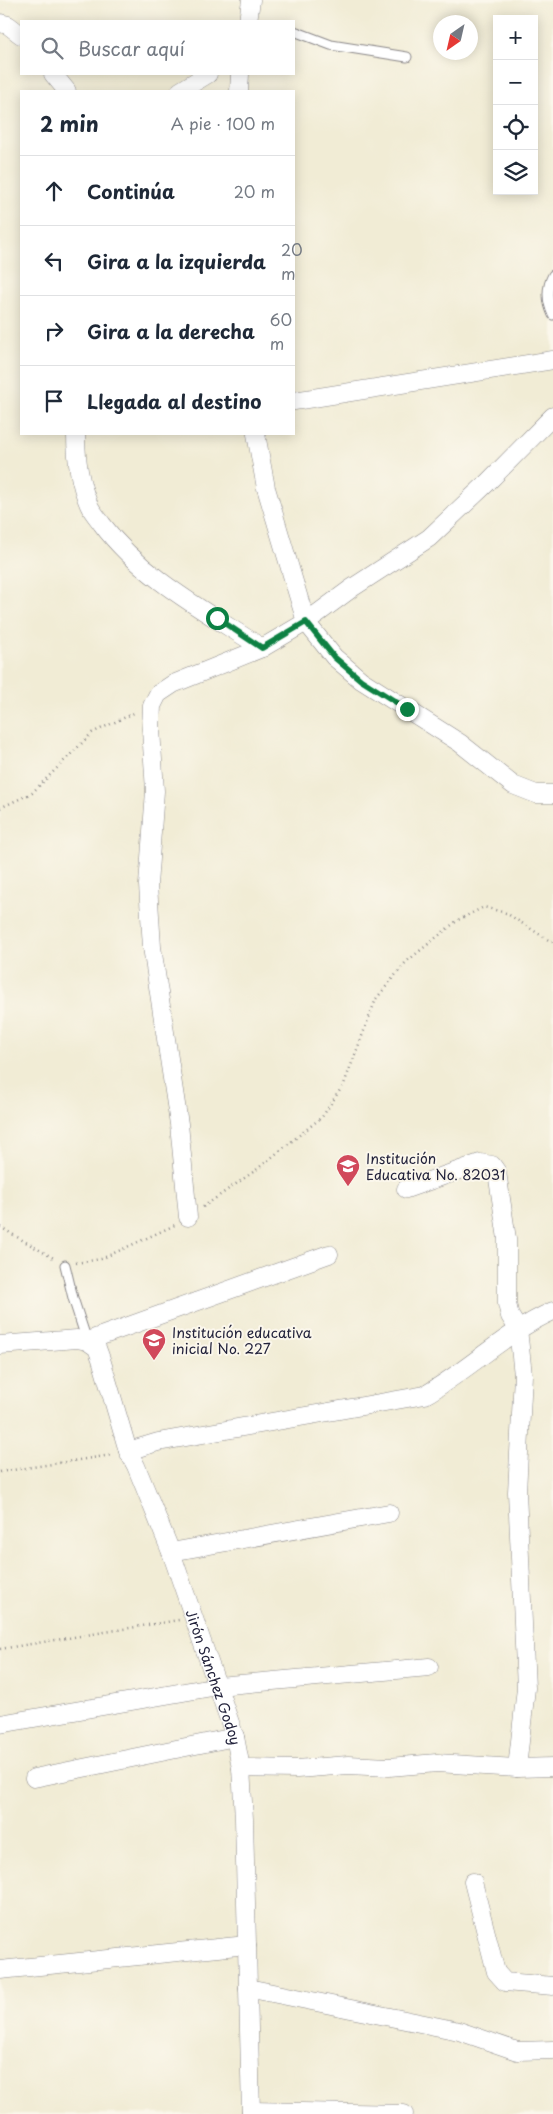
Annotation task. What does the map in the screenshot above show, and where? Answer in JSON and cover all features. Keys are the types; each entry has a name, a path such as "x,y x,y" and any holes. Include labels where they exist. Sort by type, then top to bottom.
{"street":[{"path":"248,20 251,0"},
{"path":"0,23 8,25 20,34"},
{"path":"54,75 66,90"},
{"path":"182,90 206,75"},
{"path":"239,90 240,75"},
{"path":"295,401 553,360"},
{"path":"188,1217 179,1124 158,992 149,902 148,885 155,791 150,729 152,706 158,694 173,684 262,648 306,622 352,588 429,538 553,416"},
{"path":"76,435 78,472 89,506 114,539 187,600 262,648"},
{"path":"256,435 266,488 306,622 334,657 361,680 460,743 514,785 536,794 553,794"},
{"path":"406,1189 480,1163 492,1165 497,1172 507,1239 506,1304 510,1316 518,1329 522,1375 517,1492 526,1688 518,1768"},
{"path":"0,1345 77,1339 87,1341 329,1254"},
{"path":"128,1451 158,1442 425,1395 518,1329 553,1311"},
{"name":"Jirón Sánchez Godoy","path":"87,1341 96,1348 101,1359 128,1451 171,1552 192,1618 235,1737 241,1768 244,1819 251,2112"},
{"path":"171,1552 389,1513"},
{"path":"0,1724 218,1686 429,1667"},
{"path":"34,1778 235,1737"},
{"path":"241,1768 389,1767 437,1763 518,1768 553,1767"},
{"path":"473,1882 496,1972 506,1982 553,1986"},
{"path":"0,1970 247,1945"},
{"path":"248,1988 459,2031 517,2051 553,2050"},
{"path":"251,2112 404,2114"}],"lane":[{"path":"295,31 331,45 407,57"},
{"path":"553,275 548,285 549,307 553,316"},
{"name":"Jirón Sánchez Godoy","path":"65,1265 87,1341"}],"path":[{"path":"0,808 32,794 92,733 128,715 152,706"},
{"path":"0,1227 65,1265 101,1259 188,1217 256,1170 322,1117 344,1084 376,999 406,962 458,920 484,907 506,913 550,941 553,941"},
{"path":"0,1472 128,1451"},
{"path":"0,1649 192,1618"}],"place":[{"name":"Institución Educativa No. 82031","path":"348,1187"},
{"name":"Institución educativa inicial No. 227","path":"154,1361"}],"route":[{"path":"217,618 262,648 306,622 334,657 361,680 407,709"}]}
